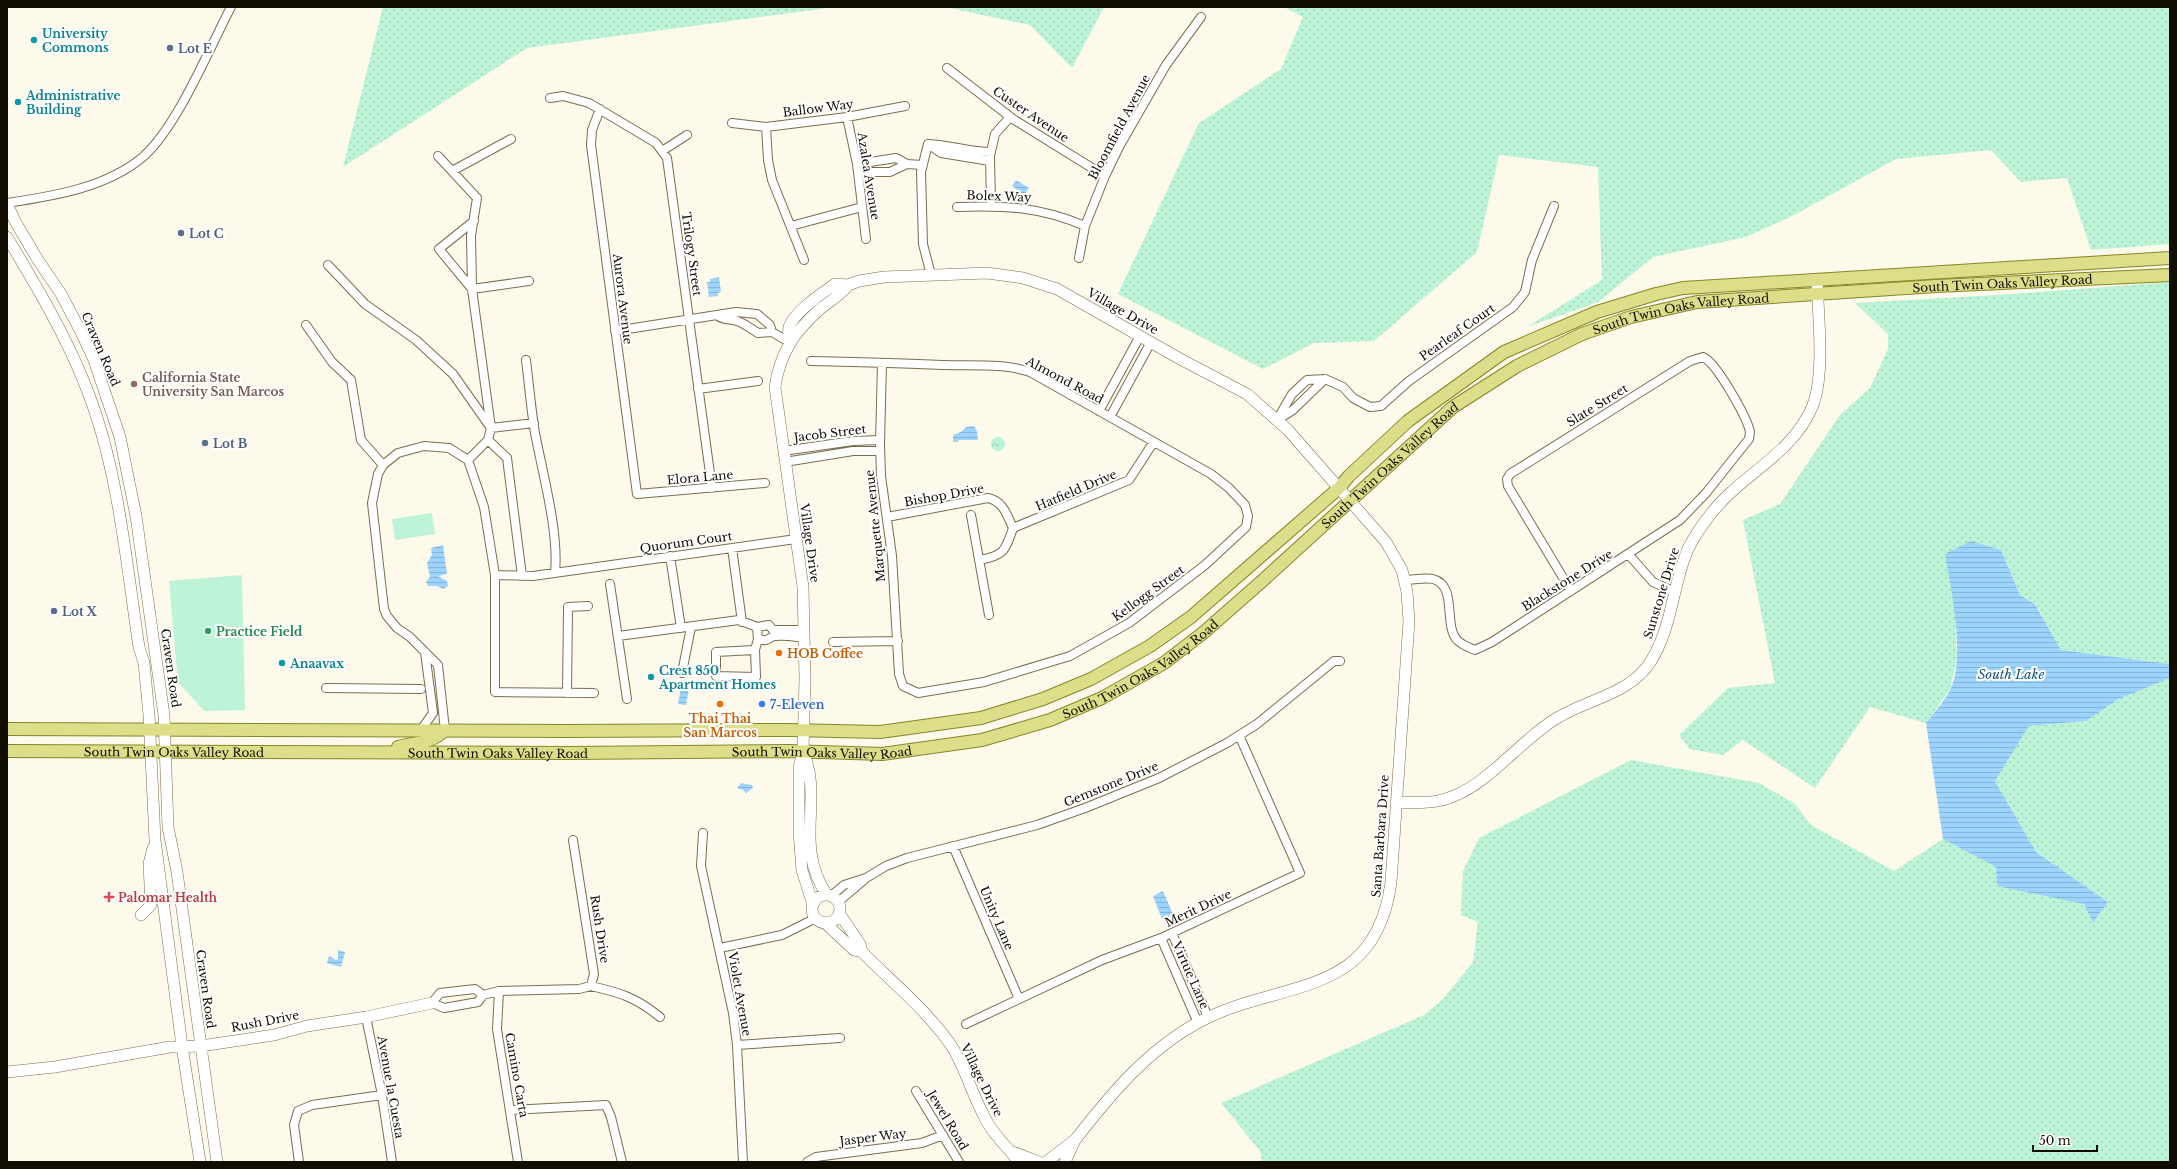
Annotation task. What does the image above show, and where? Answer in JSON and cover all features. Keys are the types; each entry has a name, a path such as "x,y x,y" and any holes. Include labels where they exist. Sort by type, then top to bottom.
{"main road":[{"name":"South Twin Oaks Valley Road","path":"7,729 803,730 880,732 982,718 1043,699 1091,679 1150,646 1191,617 1339,488 1349,476 1408,421 1504,352 1597,312 1683,288 2170,258"},
{"name":"South Twin Oaks Valley Road","path":"7,750 569,753 803,752 882,754 982,740 1050,720 1102,698 1164,663 1197,637 1351,502 1454,407 1517,366 1582,334 1631,317 1696,302 1817,293 2170,275"},
{"path":"383,751 412,743 436,739 445,730"}],"street":[{"path":"7,203 98,183 123,171 144,156 174,117 231,7"},
{"name":"Bloomfield Avenue","path":"1079,258 1085,226 1105,176 1119,147 1166,65 1201,17"},
{"name":"Custer Avenue","path":"947,68 1010,117 1105,176"},
{"name":"Trilogy Street","path":"550,98 563,96 589,103 656,143 667,158 712,488"},
{"name":"Ballow Way","path":"732,123 766,127 847,117 905,106"},
{"name":"Aurora Avenue","path":"600,110 592,130 591,145 637,494"},
{"name":"Azalea Avenue","path":"847,117 858,168 866,238"},
{"path":"991,206 991,152 995,134 1010,117"},
{"path":"766,127 768,160 772,180 804,260"},
{"path":"662,151 686,134"},
{"path":"452,171 511,139"},
{"path":"928,144 952,145 976,152 991,152"},
{"path":"928,144 941,153 962,158 990,161"},
{"path":"928,144 921,172 923,244 931,275"},
{"path":"962,158 966,149"},
{"path":"438,156 477,198 471,236 472,289 491,428 488,440 468,460"},
{"path":"858,168 880,160 896,158 907,164 922,166"},
{"path":"880,160 881,172"},
{"path":"858,168 890,172 907,164"},
{"name":"Craven Road","path":"7,203 16,223 38,260 61,294 94,360 113,412 129,475 149,606 165,728 168,827 177,872 217,1162"},
{"name":"Bolex Way","path":"957,207 991,206 1031,208 1062,216 1085,226"},
{"name":"Pearleaf Court","path":"1325,379 1343,387 1353,398 1370,407 1381,406 1409,381 1513,307 1525,292 1532,260 1554,206"},
{"path":"791,226 862,207"},
{"path":"472,289 439,249 474,221"},
{"path":"7,237 64,336 86,386 101,429 115,486 139,647 144,663 151,750 154,840 182,1046 200,1162"},
{"path":"328,264 365,304 416,340 453,374 491,428"},
{"name":"Village Drive","path":"862,952 854,950 820,920 805,883 799,851 799,767 803,752 805,634 804,587 775,387 778,366 789,342 789,327 814,299 835,284 848,285 859,281 884,277 931,275 987,273 1023,278 1057,289 1247,394 1288,430 1351,502"},
{"name":"Sunstone Drive","path":"1396,802 1437,801 1455,796 1503,762 1556,718 1628,685 1641,676 1661,643 1670,619 1675,592 1688,550 1699,528 1724,498 1781,452 1800,430 1813,404 1819,359 1817,280"},
{"path":"472,289 529,281"},
{"path":"615,331 718,316 724,312 757,314 770,325 772,332"},
{"path":"747,325 750,314"},
{"path":"718,316 723,320 734,320 747,325 758,333 772,332 789,342"},
{"path":"306,326 332,362 351,380 361,440 384,465"},
{"path":"1099,411 1140,336"},
{"path":"1110,417 1151,342"},
{"name":"Slate Street","path":"1571,591 1508,486 1507,479 1514,472 1690,361 1703,356 1710,359 1719,372 1749,428 1749,439"},
{"path":"526,360 534,423 552,528 556,562 555,573"},
{"name":"Almond Road","path":"811,361 882,362 1018,368 1042,378 1153,443 1211,474 1229,488 1245,505 1248,516"},
{"name":"Marquette Avenue","path":"882,362 880,440 881,476 887,517 898,641 899,674 903,686"},
{"path":"1277,420 1292,394 1307,380 1325,379"},
{"path":"1277,420 1293,410 1325,379"},
{"path":"698,389 758,381"},
{"path":"1299,388 1308,395"},
{"path":"491,428 534,423"},
{"name":"Blackstone Drive","path":"1405,580 1432,579 1440,583 1446,592 1455,638 1464,646 1475,650 1492,642 1629,555 1686,515 1749,439"},
{"path":"488,440 507,458 522,576"},
{"name":"Jacob Street","path":"784,456 853,441 880,440"},
{"name":"Hatfield Drive","path":"1013,528 1129,480 1153,443"},
{"path":"445,730 438,665 397,628 387,616 384,609 372,503 378,474 384,465 398,453 424,446 449,448 468,460 484,507 495,575 495,692 594,693"},
{"name":"Jacob Street","path":"784,456 853,451 880,451"},
{"name":"Elora Lane","path":"637,494 765,483"},
{"name":"Bishop Drive","path":"887,517 988,498 996,500 1004,508 1013,528"},
{"name":"Santa Barbara Drive","path":"1046,1162 1075,1140 1132,1071 1158,1050 1203,1020 1247,1002 1309,986 1331,977 1352,962 1380,928 1389,898 1409,606 1405,580 1395,556 1386,542 1351,502"},
{"path":"971,515 989,615"},
{"name":"Kellogg Street","path":"903,686 918,693 984,682 1070,656 1129,623 1205,565 1246,527 1248,516"},
{"path":"979,560 997,557 1002,553 1013,528"},
{"name":"Quorum Court","path":"495,575 522,576 555,573 796,539"},
{"path":"732,548 742,622"},
{"path":"1629,555 1653,582 1675,592"},
{"path":"670,556 681,628"},
{"path":"610,584 626,700"},
{"path":"567,693 568,607 588,606"},
{"path":"618,636 739,620 757,627 769,625 773,630 805,634"},
{"path":"682,673 691,627"},
{"path":"755,650 716,652 716,676 756,677 755,650 758,639 757,627"},
{"path":"758,639 766,641 776,636 805,634"},
{"path":"833,642 898,641"},
{"path":"421,730 433,713 425,652"},
{"name":"Gemstone Drive","path":"834,902 866,878 886,866 908,858 1030,827 1085,808 1159,778 1257,724 1334,661 1340,661"},
{"path":"326,688 422,689"},
{"name":"Merit Drive","path":"966,1024 1102,960 1161,938 1300,873 1239,735"},
{"name":"Village Drive","path":"803,752 810,767 809,844 815,876 834,902 860,944 862,952 932,1022 953,1049 966,1074 983,1115 994,1133 1019,1162"},
{"name":"Violet Avenue","path":"703,833 701,866 720,948 733,1013 737,1045 744,1162"},
{"path":"141,915 151,905 149,864 154,840"},
{"name":"Rush Drive","path":"7,1072 55,1067 182,1046 201,1046 274,1035 307,1026 366,1017 432,1003 444,1008 465,1005 478,1002 483,995 499,991 579,989 591,986 594,974 573,840"},
{"name":"Unity Lane","path":"953,846 1019,999"},
{"path":"720,948 782,935 820,920 831,922 834,902 817,899 813,905"},
{"name":"Virtue Lane","path":"1172,933 1182,956 1203,1020"},
{"name":"Virtue Lane","path":"1161,938 1171,961 1203,1020"},
{"path":"1171,961 1182,956"},
{"path":"591,986 619,993 640,1001 660,1016"},
{"name":"Rush Drive","path":"432,1003 440,993 475,989 483,995"},
{"path":"463,991 465,1005"},
{"name":"Camino Carta","path":"499,991 497,1029 518,1162"},
{"name":"Avenue la Cuesta","path":"366,1017 382,1095 392,1162"},
{"path":"737,1045 840,1038"},
{"name":"Jewel Road","path":"916,1091 959,1162"},
{"path":"299,1162 294,1125 298,1111 312,1104 382,1095"},
{"path":"511,1110 606,1105 611,1116 622,1162"},
{"name":"Jasper Way","path":"806,1162 816,1157 922,1143 942,1135"},
{"name":"Santa Barbara Drive","path":"1065,1162 1075,1140"},
{"name":"Village Drive","path":"1010,1151 1039,1162"}],"green space":[{"path":"383,7 836,7 527,48 343,167"},
{"path":"945,7 1104,7 1072,68 1030,25"},
{"path":"1284,7 2170,7 2170,244 2091,250 2067,178 2021,182 1991,150 1896,159 1792,216 1746,237 1653,257 1598,302 1527,327 1602,280 1598,167 1499,155 1477,252 1374,341 1314,343 1263,369 1118,294 1199,123 1281,69 1303,17"},
{"path":"2170,282 2170,664 2061,650 2036,604 2020,595 2001,550 1955,612 1957,659 1950,689 1926,723 1870,707 1815,788 1743,740 1723,755 1690,749 1679,735 1728,688 1775,683 1743,520 1780,504 1840,415 1870,388 1888,349 1888,334 1855,303 2014,294"},
{"path":"995,437 1001,437 1005,441 1005,447 1001,451 995,451 991,447 991,441"},
{"path":"432,513 435,534 395,540 392,519"},
{"name":"Practice Field","path":"242,575 245,710 204,711 178,682 169,581"},
{"path":"2170,678 2170,1162 1262,1162 1260,1151 1221,1103 1424,1015 1443,999 1473,962 1478,922 1461,915 1463,871 1479,838 1631,760 1759,783 1795,804 1811,825 1894,871 1943,839 1996,867 2084,904 2093,923 2108,902 2036,852 1995,781 2029,726 2086,721 2119,699"}],"water":[{"path":"1016,180 1029,188 1024,195 1012,186"},
{"path":"719,277 721,292 718,293 718,296 709,297 707,282 710,282 710,279"},
{"path":"974,426 977,431 978,440 958,440 958,442 953,442 953,435 961,432 966,427"},
{"name":"South Lake","path":"1971,541 2001,550 2020,595 2035,604 2061,650 2170,664 2170,678 2119,699 2086,721 2029,726 1995,781 2036,852 2108,902 2093,923 2084,904 1997,886 1996,867 1943,839 1926,723 1950,690 1955,677 1957,660 1956,623 1945,554"},
{"path":"443,545 447,574 438,576 447,581 448,586 443,589 437,586 428,586 426,582 430,577 427,563 432,555 431,548"},
{"path":"681,688 689,689 686,705 678,704"},
{"path":"741,783 752,785 753,788 746,793 737,788"},
{"path":"1163,891 1173,914 1162,919 1153,896"},
{"path":"338,950 345,952 341,967 327,963 329,956 336,960 338,959"}],"place":[{"name":"University Commons","path":"34,40"},
{"name":"Lot E","path":"170,48"},
{"name":"Administrative Building","path":"18,102"},
{"name":"Lot C","path":"181,233"},
{"name":"California State University San Marcos","path":"134,384"},
{"name":"Lot B","path":"205,443"},
{"name":"Lot X","path":"54,611"},
{"name":"Practice Field","path":"208,631"},
{"name":"HOB Coffee","path":"779,653"},
{"name":"Anaavax","path":"282,663"},
{"name":"Crest 850 Apartment Homes","path":"651,677"},
{"name":"Thai Thai San Marcos","path":"720,704"},
{"name":"7-Eleven","path":"762,704"},
{"name":"Palomar Health","path":"109,897"}]}
